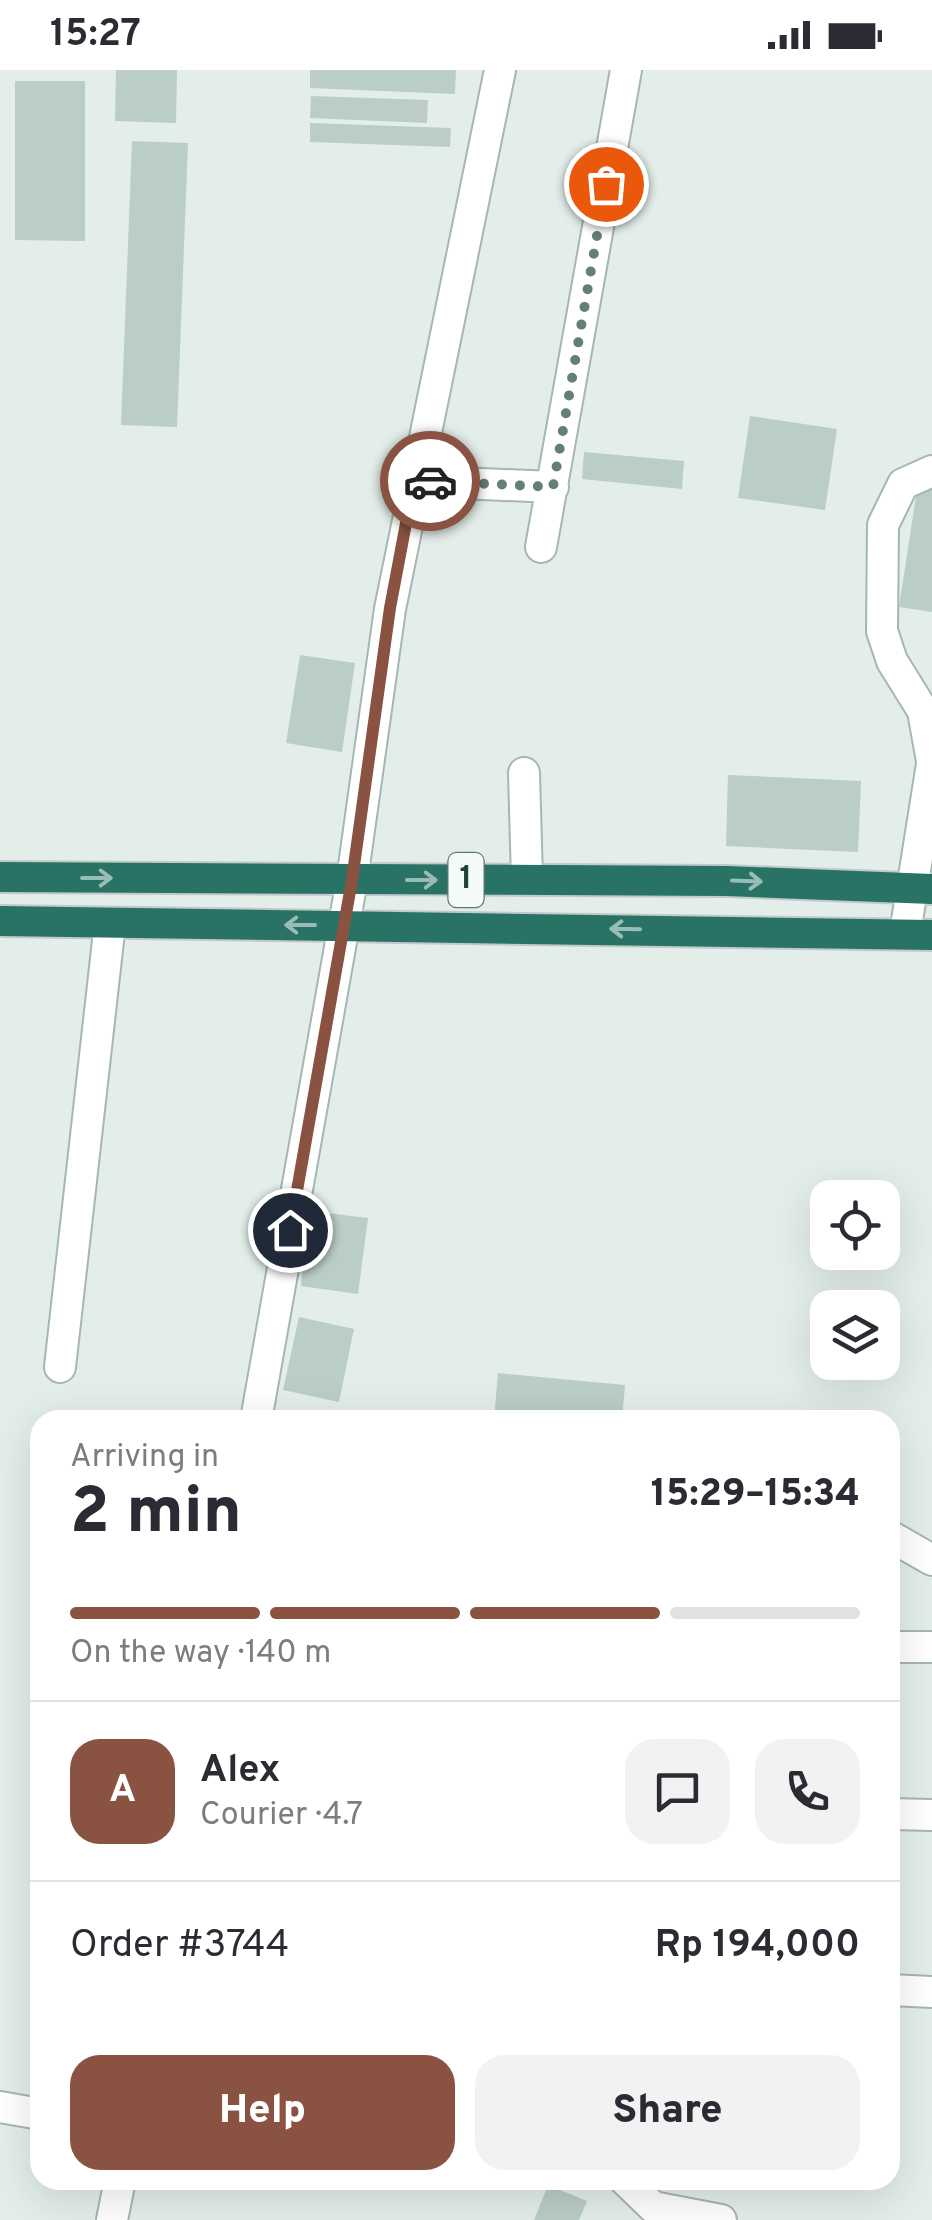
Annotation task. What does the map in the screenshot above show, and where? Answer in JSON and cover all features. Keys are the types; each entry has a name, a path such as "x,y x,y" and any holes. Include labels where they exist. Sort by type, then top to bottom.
{"highway":[{"name":"1","path":"0,877 726,881 922,888"},
{"name":"1","path":"0,921 919,934"}],"street":[{"path":"258,1410 352,880 390,608 500,70"},
{"path":"542,547 626,70"},
{"path":"919,934 932,762 923,711 892,660 882,630 882,525 904,484 932,471"},
{"path":"414,481 553,487"},
{"path":"524,773 527,880"},
{"path":"60,1368 110,924"},
{"path":"900,1542 932,1560"},
{"path":"900,1647 932,1647"},
{"path":"900,1814 932,1815"},
{"path":"900,1990 932,1992"},
{"path":"0,2107 30,2112"},
{"path":"112,2220 118,2190"},
{"path":"636,2190 653,2207 720,2220"}],"building":[{"path":"116,70 177,70 176,123 115,121"},
{"path":"310,70 456,70 455,94 310,88"},
{"path":"15,81 85,81 85,241 15,240"},
{"path":"311,96 428,100 427,123 310,118"},
{"path":"310,123 451,128 450,147 310,142"},
{"path":"132,141 188,143 177,427 121,425"},
{"path":"750,416 837,429 825,510 738,498"},
{"path":"584,452 684,461 682,489 582,479"},
{"path":"918,483 932,485 932,612 899,607"},
{"path":"300,655 355,663 342,752 286,743"},
{"path":"728,775 861,781 858,852 726,846"},
{"path":"310,1211 368,1218 358,1294 301,1286"},
{"path":"299,1317 354,1329 339,1402 283,1390"},
{"path":"498,1373 625,1385 623,1410 495,1410"},
{"path":"546,2190 560,2190 587,2201 579,2220 534,2220"}],"way so far":[{"path":"430,481 553,487 606,184"}],"route":[{"path":"290,1230 352,880 390,608 414,481 430,481"}]}
